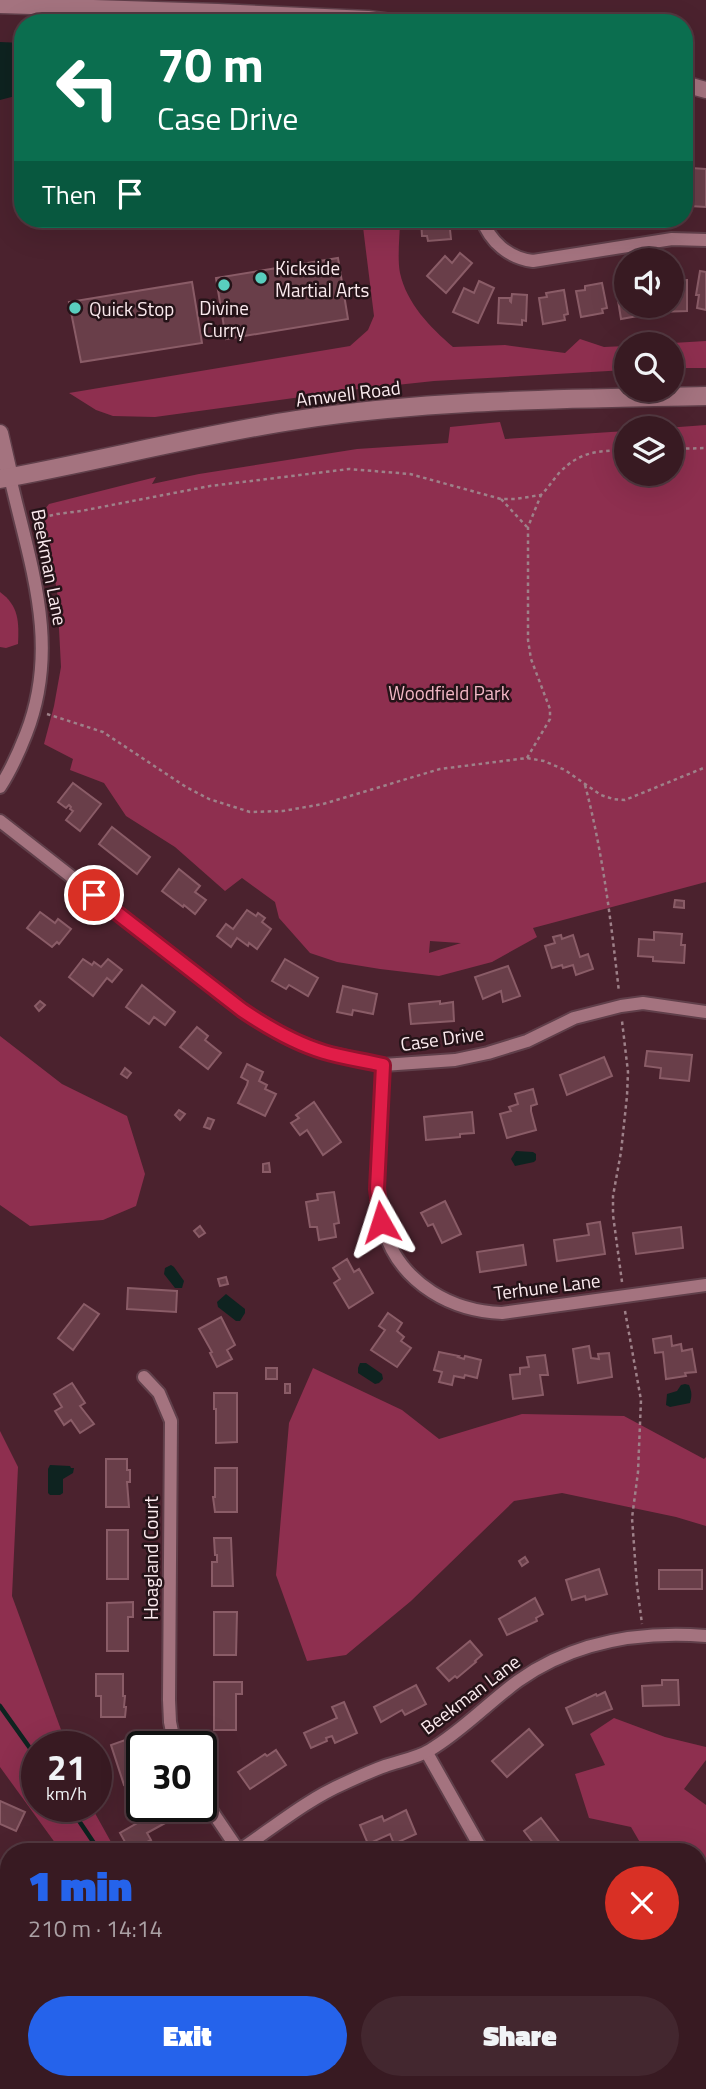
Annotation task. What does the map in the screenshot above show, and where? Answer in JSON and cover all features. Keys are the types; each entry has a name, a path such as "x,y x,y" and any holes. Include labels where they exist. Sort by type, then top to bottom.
{"main road":[{"name":"Amwell Road","path":"5,478 271,425 377,410 488,401 706,396"}],"street":[{"path":"0,5 261,14"},
{"path":"486,228 510,254 533,261 672,239 706,240"},
{"name":"Beekman Lane","path":"0,433 5,478 21,524 39,602 43,642 42,666 34,710 19,751 0,787"},
{"name":"Case Drive","path":"0,821 242,1010 288,1038 324,1052 383,1065 455,1060 527,1041 574,1018 621,1006 643,1003 706,1012"},
{"name":"Terhune Lane","path":"383,1065 377,1189 381,1222 390,1247 402,1266 420,1284 463,1308 502,1313 706,1285"},
{"name":"Hoagland Court","path":"145,1377 159,1393 171,1421 169,1700 172,1731"},
{"name":"Beekman Lane","path":"250,1843 343,1783 427,1752 519,1680 579,1649 644,1635 677,1633 706,1636"},
{"path":"427,1752 478,1843"},
{"path":"217,1819 233,1843"}],"path":[{"path":"684,449 706,448"},
{"path":"527,758 550,719 550,709 531,659 528,640 528,527 541,495 578,457 614,451"},
{"path":"21,524 57,514 210,486 349,469 410,474 501,499 541,495"},
{"path":"501,499 528,527"},
{"path":"34,710 103,732 186,787 209,799 250,812 283,811 323,804 440,769 527,758 544,761 565,770 601,795 625,800 706,767"},
{"path":"585,785 605,873 620,996"},
{"path":"622,1018 628,1072 627,1096 613,1196 613,1215 623,1286"},
{"path":"625,1308 641,1400 638,1472 632,1518 644,1635"}],"green space":[{"path":"363,228 400,228 399,260 403,284 421,314 453,347 505,345 565,353 580,339 604,347 614,347 614,371 434,381 155,417 113,416 96,410 69,393 350,346 368,330 374,316"},
{"path":"706,341 706,368 684,368 684,342"},
{"name":"Woodfield Park","path":"500,422 505,439 614,432 614,486 684,486 684,427 706,425 706,882 533,928 537,937 492,962 439,976 337,962 310,953 279,918 275,902 242,878 225,891 175,847 126,816 104,783 70,770 73,759 44,744 61,667 57,590 40,510 49,504 156,477 152,484 357,449 448,443 450,427","holes":["430,941 461,943 429,953"]},
{"path":"0,592 11,603 18,622 18,644 6,648 0,647"},
{"path":"0,1036 62,1084 127,1116 145,1174 136,1206 103,1220 30,1226 0,1205"},
{"path":"313,1368 402,1410 439,1439 522,1414 624,1416 704,1459 706,1457 706,1526 562,1493 514,1501 411,1601 346,1655 307,1661 276,1575 289,1423"},
{"path":"0,1431 18,1467 12,1596 62,1731 21,1731 21,1796 0,1767"},
{"path":"614,1718 665,1737 706,1747 706,1760 684,1789 706,1805 706,1843 640,1843 631,1827 589,1818 575,1774 605,1765 590,1734"},
{"path":"40,1822 100,1822 112,1843 55,1843"}],"shaded area":[{"path":"0,42 14,43 14,96 0,100"},
{"path":"516,1151 533,1152 536,1154 536,1160 515,1166 511,1159"},
{"path":"171,1265 184,1281 182,1288 175,1288 164,1274 165,1268"},
{"path":"226,1294 245,1309 240,1321 236,1321 218,1307 217,1302"},
{"path":"360,1363 366,1363 382,1374 383,1379 375,1384 358,1373"},
{"path":"685,1384 689,1385 691,1390 690,1403 670,1407 666,1405 667,1394 677,1391"},
{"path":"50,1465 74,1468 73,1473 63,1479 63,1493 60,1495 48,1493"}],"building":[{"path":"693,168 706,169 706,207 693,206"},
{"path":"422,228 450,228 451,239 428,241 427,236 422,236"},
{"path":"460,253 472,263 446,293 427,276 445,256 452,263"},
{"path":"338,258 348,319 226,339 216,278"},
{"path":"700,271 706,272 706,310 697,308"},
{"path":"684,280 687,280 687,311 684,311"},
{"path":"479,281 494,288 478,323 453,312 464,288 474,293"},
{"path":"192,282 202,343 81,362 69,302"},
{"path":"602,283 607,308 602,309 603,313 581,317 576,291 585,290 585,286"},
{"path":"564,290 568,314 564,315 565,320 543,324 539,298 547,297 546,293"},
{"path":"512,294 527,295 526,321 522,320 522,325 498,323 499,298 510,298 511,302"},
{"path":"73,783 101,804 80,831 66,820 73,811 71,807 69,805 66,808 58,802"},
{"path":"112,827 150,857 137,874 99,844"},
{"path":"179,869 200,886 195,892 206,900 195,914 162,891"},
{"path":"675,900 684,901 684,908 674,907"},
{"path":"247,910 265,918 262,922 271,929 257,949 237,938 231,947 217,936 226,924 233,929"},
{"path":"40,912 55,923 58,919 71,929 59,944 57,942 52,947 27,928"},
{"path":"654,932 682,934 681,945 685,945 684,963 653,961 653,957 638,956 639,939 654,940"},
{"path":"561,935 562,939 573,935 580,957 588,954 593,969 576,975 573,965 552,968 545,946 555,943 553,937"},
{"path":"83,959 101,967 108,959 122,970 112,982 107,978 93,996 69,977"},
{"path":"285,959 318,978 308,996 289,985 286,989 272,981"},
{"path":"508,966 520,996 503,1002 501,991 483,999 475,977"},
{"path":"142,985 175,1012 165,1025 154,1017 149,1024 126,1007"},
{"path":"343,986 377,994 373,1014 353,1010 352,1015 337,1012"},
{"path":"40,1001 45,1005 39,1011 35,1006"},
{"path":"440,1001 440,1004 453,1002 454,1021 411,1024 409,1004"},
{"path":"197,1027 208,1036 205,1040 221,1053 208,1069 180,1047"},
{"path":"647,1051 692,1055 689,1081 660,1078 661,1068 645,1066"},
{"path":"604,1057 612,1076 567,1095 560,1075"},
{"path":"247,1064 263,1072 259,1081 267,1085 265,1089 276,1094 265,1116 238,1103 248,1081 241,1077"},
{"path":"125,1068 131,1073 127,1078 121,1074"},
{"path":"533,1089 537,1104 531,1106 531,1111 536,1130 507,1138 500,1114 511,1111 509,1107 518,1104 515,1094"},
{"path":"314,1102 341,1142 323,1155 307,1130 300,1135 291,1123 299,1118 296,1115"},
{"path":"179,1110 185,1114 180,1120 175,1115"},
{"path":"472,1112 474,1133 426,1140 424,1117"},
{"path":"208,1118 214,1120 210,1129 204,1127"},
{"path":"269,1163 270,1172 263,1172 263,1164"},
{"path":"334,1192 339,1223 334,1224 336,1237 319,1240 317,1227 310,1227 306,1202 318,1200 317,1194"},
{"path":"445,1201 461,1234 442,1243 433,1224 428,1226 421,1213"},
{"path":"600,1222 605,1254 557,1261 554,1240 589,1235 587,1224"},
{"path":"200,1226 205,1233 199,1237 194,1231"},
{"path":"681,1227 683,1248 636,1254 633,1233"},
{"path":"523,1245 526,1265 480,1272 477,1252"},
{"path":"347,1259 354,1272 359,1269 373,1293 349,1308 334,1283 340,1279 333,1268"},
{"path":"226,1277 228,1284 220,1286 218,1279"},
{"path":"128,1288 177,1291 176,1312 127,1309"},
{"path":"84,1304 99,1314 73,1350 58,1338"},
{"path":"388,1313 402,1323 397,1331 404,1337 401,1341 411,1348 397,1367 371,1350 385,1330 379,1326"},
{"path":"221,1317 235,1345 227,1350 232,1359 217,1367 199,1329"},
{"path":"671,1336 672,1346 681,1344 682,1351 692,1349 696,1372 666,1379 663,1352 655,1353 653,1339"},
{"path":"589,1346 591,1358 599,1359 598,1354 609,1353 612,1377 578,1383 573,1349"},
{"path":"439,1352 464,1359 465,1356 481,1360 477,1378 454,1376 452,1385 439,1382 442,1372 434,1370"},
{"path":"545,1355 548,1375 540,1375 543,1395 513,1399 510,1375 520,1374 520,1368 529,1367 527,1357"},
{"path":"266,1368 277,1368 277,1379 266,1379"},
{"path":"72,1383 85,1403 80,1406 94,1424 80,1433 71,1420 64,1425 55,1411 62,1407 54,1394"},
{"path":"285,1384 290,1384 290,1393 285,1393"},
{"path":"214,1393 237,1393 237,1442 216,1443"},
{"path":"106,1459 127,1459 127,1470 130,1470 130,1482 127,1482 129,1507 106,1507"},
{"path":"215,1468 237,1468 237,1512 215,1512"},
{"path":"107,1530 128,1530 128,1579 107,1579"},
{"path":"214,1538 231,1538 233,1586 212,1586 212,1562 217,1562"},
{"path":"525,1557 528,1562 522,1566 519,1561"},
{"path":"599,1569 607,1594 586,1600 585,1596 572,1600 566,1580"},
{"path":"659,1570 702,1570 702,1589 659,1589"},
{"path":"535,1598 543,1614 536,1618 537,1621 507,1635 499,1619"},
{"path":"133,1602 133,1617 128,1617 128,1651 107,1651 107,1603"},
{"path":"214,1612 237,1612 236,1655 214,1655"},
{"path":"470,1641 482,1655 457,1678 455,1676 449,1681 437,1668"},
{"path":"96,1674 123,1674 125,1717 101,1717 101,1696 96,1696"},
{"path":"662,1680 678,1680 679,1705 643,1706 642,1686 662,1685"},
{"path":"214,1682 242,1682 242,1694 236,1694 236,1730 214,1730"},
{"path":"416,1685 426,1704 405,1715 402,1710 381,1722 374,1707"},
{"path":"605,1692 612,1709 573,1724 566,1708"},
{"path":"344,1702 357,1733 335,1743 332,1736 311,1748 304,1733 337,1718 332,1707"},
{"path":"529,1729 543,1745 507,1777 492,1761"},
{"path":"126,1740 124,1785 112,1748 112,1745"},
{"path":"276,1750 286,1765 250,1789 238,1772"},
{"path":"0,1801 21,1810 21,1820 16,1831 0,1824"},
{"path":"406,1810 416,1834 396,1843 394,1843 390,1834 368,1843 360,1825 382,1816 384,1821"},
{"path":"541,1818 560,1843 533,1843 524,1831"},
{"path":"139,1822 167,1822 147,1833 151,1840 145,1843 126,1843 120,1833"}],"waterway":[{"path":"0,1706 21,1736"},
{"path":"80,1822 94,1843"}],"place":[{"name":"Kickside Martial Arts","path":"261,278"},
{"name":"Divine Curry","path":"224,285"},
{"name":"Quick Stop","path":"75,308"}],"route":[{"path":"94,895 261,1023 288,1038 324,1052 383,1065 377,1189 381,1222"}]}
